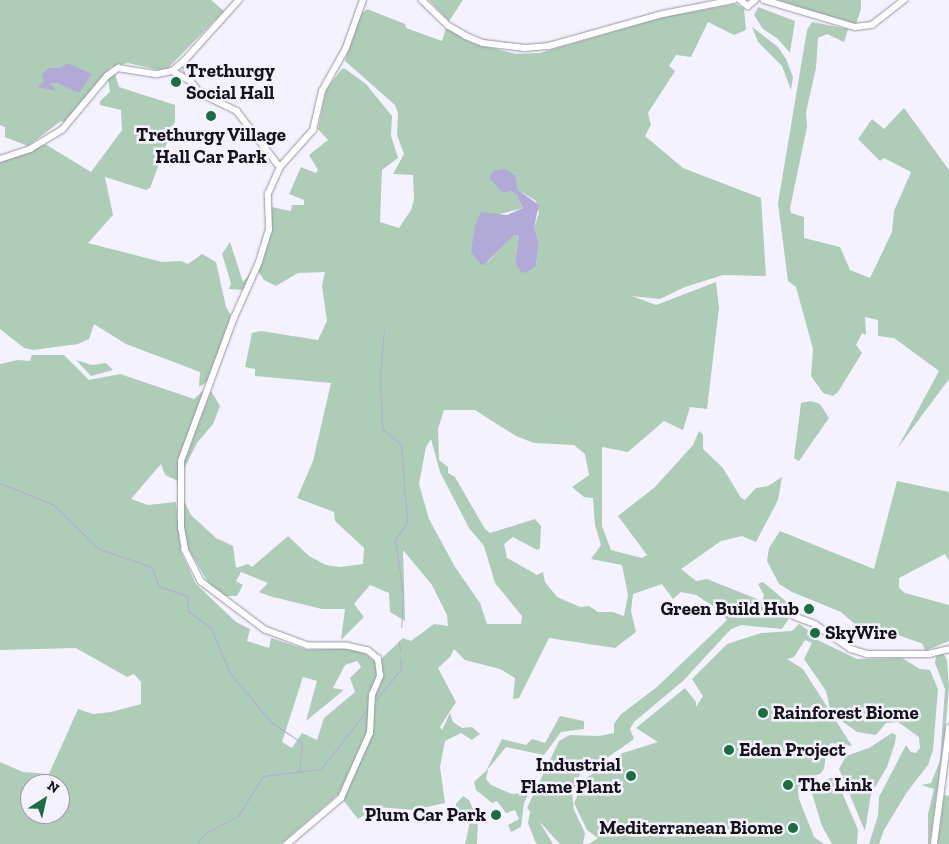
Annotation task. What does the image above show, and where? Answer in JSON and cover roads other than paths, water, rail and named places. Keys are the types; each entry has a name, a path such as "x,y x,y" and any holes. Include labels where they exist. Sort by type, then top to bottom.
{"street":[{"path":"0,159 30,149 62,130 112,71 122,67 157,74 172,71 185,60 239,0"},
{"path":"287,844 341,798 370,733 372,699 380,676 378,659 368,651 347,646 308,646 265,630 201,582 185,550 180,528 181,462 234,318 259,262 269,230 268,194 280,167 313,130 322,91 340,60 363,0"},
{"path":"422,0 450,26 466,36 482,43 525,48 549,46 663,14 734,0"},
{"path":"740,0 748,6 756,0"},
{"path":"764,0 855,28 872,25 904,0"},
{"path":"185,60 191,81 200,93 237,111 280,167"},
{"path":"172,71 191,81"},
{"path":"794,616 815,624 850,649 867,654 929,654 949,649"},
{"path":"934,844 949,728"}],"waterway":[{"path":"384,330 380,373 382,429 401,444 407,522 395,540 403,594 401,627"},
{"path":"0,483 54,505 99,549 152,567 158,586 187,596 188,611 211,628 230,673 271,722 302,743 299,773"},
{"path":"399,641 400,651"},
{"path":"375,701 401,669 400,658"},
{"path":"196,844 207,832 238,816 263,776 321,769 369,707"}],"place":[{"name":"Trethurgy Social Hall","path":"176,82"},
{"name":"Trethurgy Village Hall Car Park","path":"211,116"},
{"name":"Green Build Hub","path":"809,609"},
{"name":"SkyWire","path":"815,633"},
{"name":"Rainforest Biome","path":"763,713"},
{"name":"Eden Project","path":"729,750"},
{"name":"Industrial Flame Plant","path":"631,776"},
{"name":"The Link","path":"788,785"},
{"name":"Plum Car Park","path":"496,815"},
{"name":"Mediterranean Biome","path":"793,828"}]}
